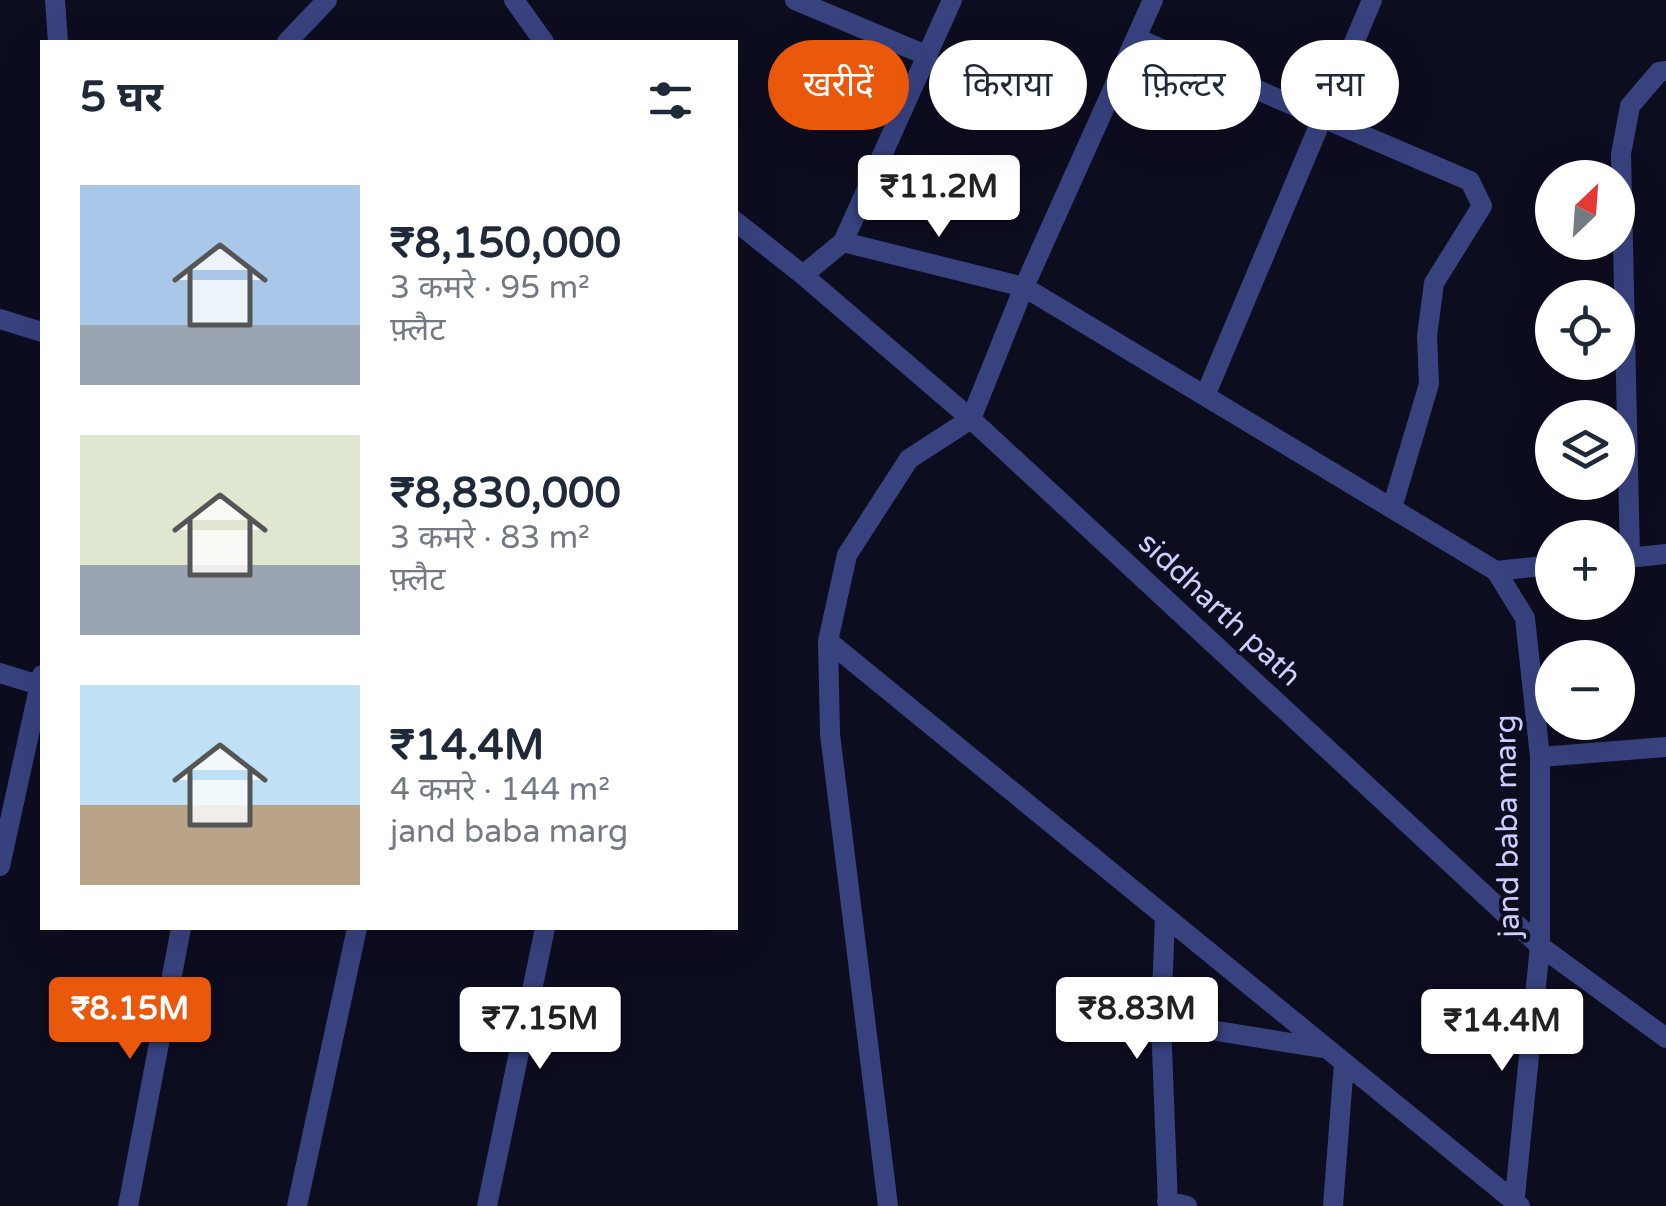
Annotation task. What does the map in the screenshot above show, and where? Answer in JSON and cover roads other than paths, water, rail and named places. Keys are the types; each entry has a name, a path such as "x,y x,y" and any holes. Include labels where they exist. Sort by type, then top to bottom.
{"street":[{"path":"55,0 58,40"},
{"path":"289,40 327,0"},
{"path":"514,0 543,40"},
{"path":"795,0 928,56"},
{"path":"804,274 843,242 952,0"},
{"path":"888,1206 830,734 828,641 847,555 908,459 971,418 1024,286 1153,0"},
{"path":"1355,40 1372,0"},
{"path":"1136,38 1281,100"},
{"path":"1624,520 1621,154 1630,106 1659,72 1666,71"},
{"path":"1205,396 1317,130"},
{"path":"1350,130 1470,181 1482,206 1434,282 1428,336 1429,384 1392,508"},
{"name":"siddharth path","path":"738,224 804,274 971,418 1540,946 1666,1038"},
{"path":"843,242 1024,286 1496,571 1535,567"},
{"path":"0,319 40,331"},
{"path":"1635,557 1666,554"},
{"name":"jand baba marg","path":"1496,571 1525,618 1540,757 1540,946 1516,1204"},
{"path":"828,641 1516,1204"},
{"path":"0,673 40,682"},
{"path":"0,866 40,691"},
{"path":"1540,757 1666,747"},
{"path":"1165,916 1161,1022 1174,1204"},
{"path":"128,1206 181,930"},
{"path":"297,1206 357,930"},
{"path":"487,1206 544,930"},
{"path":"1161,1022 1326,1049"},
{"path":"1334,1206 1344,1062"}]}
